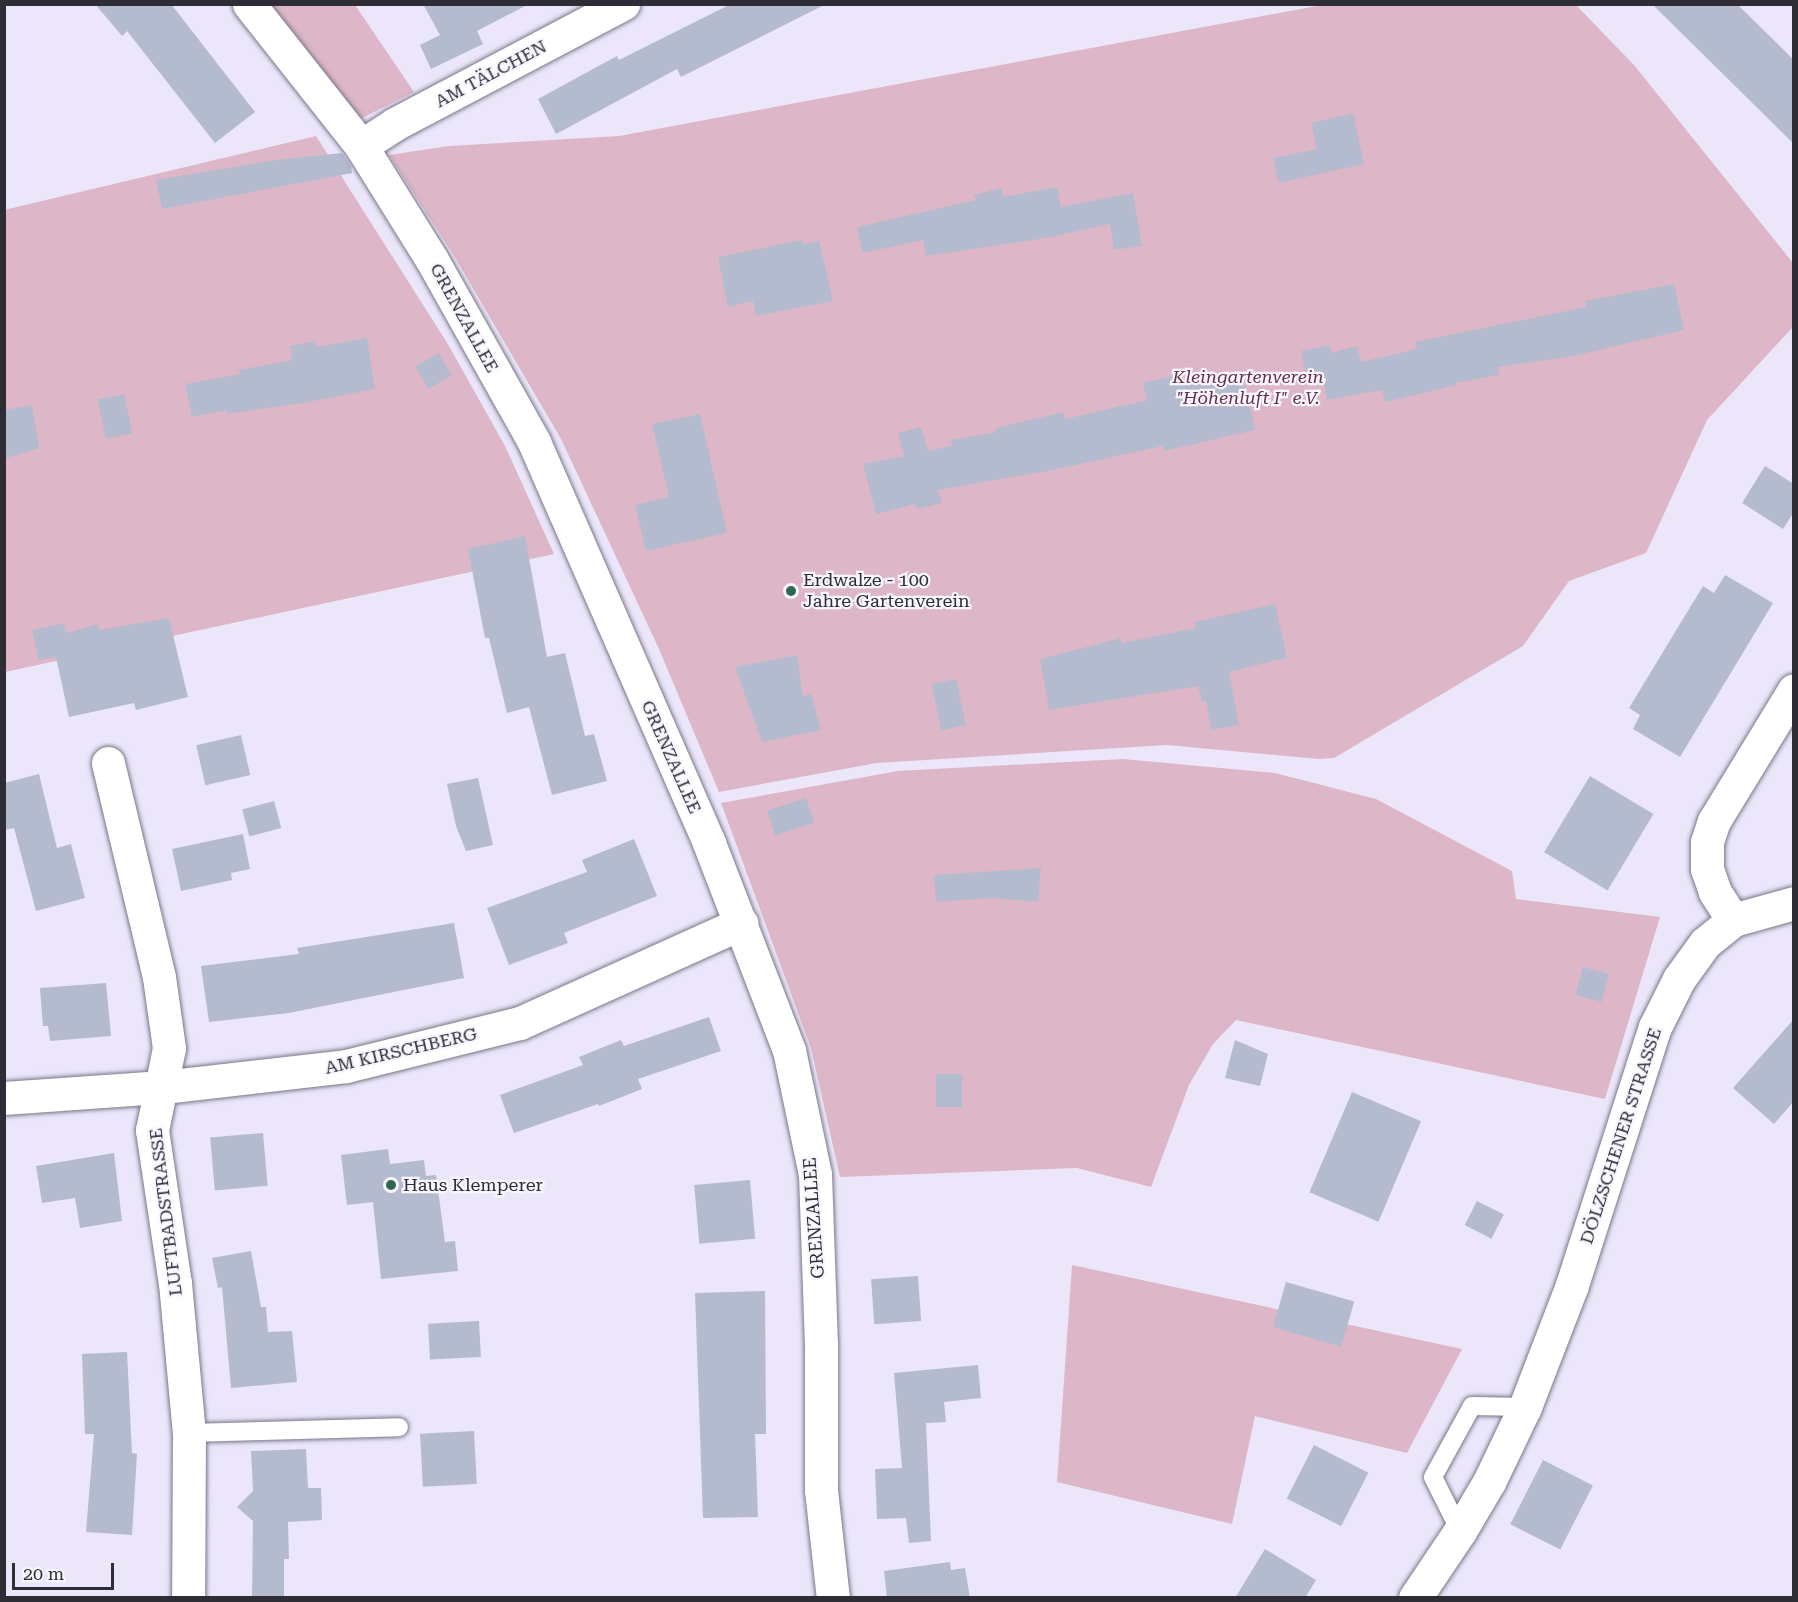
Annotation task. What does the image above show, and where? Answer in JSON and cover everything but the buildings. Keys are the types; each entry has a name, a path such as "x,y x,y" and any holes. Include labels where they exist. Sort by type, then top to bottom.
{"street":[{"name":"GRENZALLEE","path":"249,4 361,146 432,260 534,442 709,843 789,1050 815,1174 821,1342 821,1490 833,1598"},
{"name":"AM TÄLCHEN","path":"361,146 395,124 623,4"},
{"path":"1794,690 1714,821 1707,842 1707,869 1715,892 1732,920 1794,903"},
{"name":"LUFTBADSTRASSE","path":"108,763 159,977 169,1048 152,1130 175,1283 189,1433 188,1598"},
{"name":"DÖLZSCHENER STRASSE","path":"1415,1598 1461,1531 1489,1482 1525,1407 1571,1288 1655,1027 1685,970 1705,944 1732,920"},
{"name":"AM KIRSCHBERG","path":"4,1098 162,1087 346,1066 520,1023 741,923"}],"lane":[{"path":"1461,1531 1433,1477 1472,1407 1525,1407"},
{"path":"189,1433 399,1427"}],"green space":[{"path":"268,5 355,5 414,92 358,120"},
{"name":"Kleingartenverein \"Höhenluft I\" e.V.","path":"1322,5 1576,5 1634,65 1793,263 1793,327 1707,420 1646,553 1569,581 1523,646 1334,758 1319,759 1167,745 877,763 719,792 659,649 561,439 453,254 389,155 449,146 619,136"},
{"path":"316,136 449,346 505,446 554,554 5,672 4,210"},
{"path":"1123,759 1275,773 1376,799 1512,871 1516,899 1660,917 1605,1099 1236,1020 1213,1044 1189,1085 1151,1187 1077,1168 840,1177 811,1048 721,803 898,771"},
{"path":"1072,1265 1462,1349 1407,1453 1255,1416 1232,1524 1057,1482"}],"place":[{"name":"Erdwalze - 100 Jahre Gartenverein","path":"791,591"},
{"name":"Haus Klemperer","path":"391,1185"}]}
